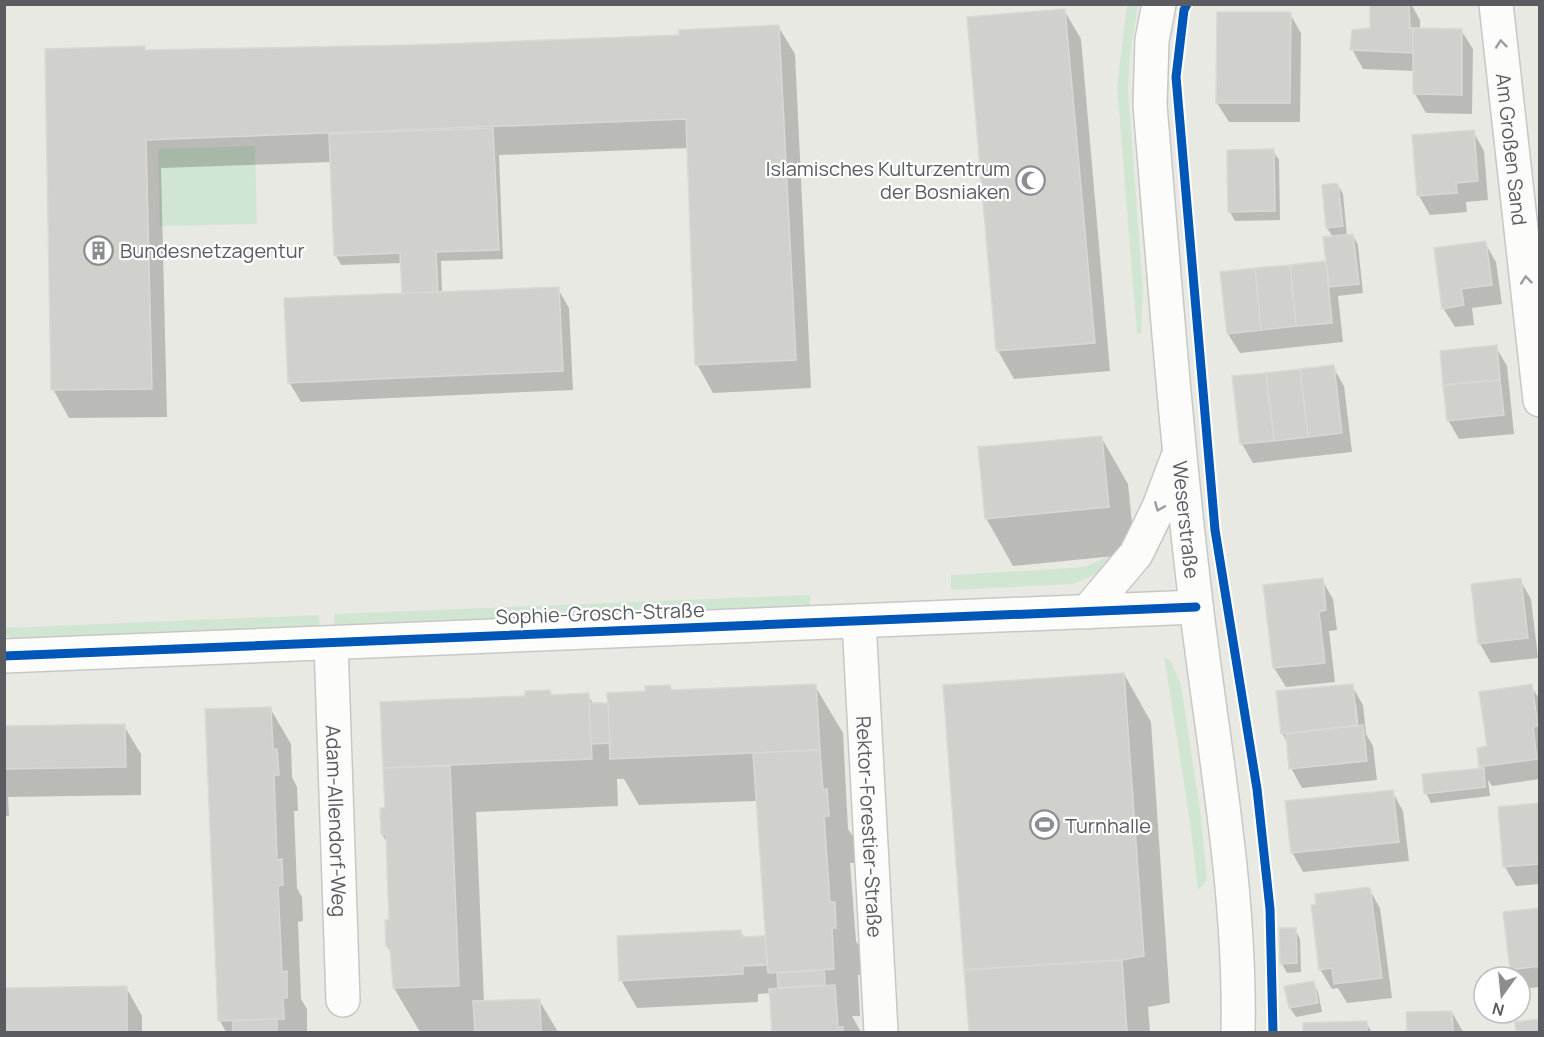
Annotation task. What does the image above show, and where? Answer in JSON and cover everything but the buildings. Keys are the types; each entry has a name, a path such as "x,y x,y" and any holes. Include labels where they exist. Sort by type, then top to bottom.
{"street":[{"name":"Weserstraße","path":"1159,4 1152,40 1150,105 1179,452 1196,607 1226,825 1232,890 1238,1032"},
{"name":"Am Großen Sand","path":"1496,4 1539,400"},
{"path":"1087,612 1136,554 1159,507 1179,452"},
{"name":"Sophie-Grosch-Straße","path":"4,656 1196,607"},
{"name":"Rektor-Forestier-Straße","path":"859,621 881,1032"},
{"name":"Adam-Allendorf-Weg","path":"331,643 343,1000"}],"green space":[{"path":"1127,5 1138,5 1130,56 1128,88 1143,292 1141,333 1137,334 1117,86"},
{"path":"255,146 257,224 160,226 158,149"},
{"path":"1112,555 1118,557 1097,573 1072,584 951,590 951,575 1072,568 1086,566"},
{"path":"810,595 810,613 335,632 334,614"},
{"path":"319,615 320,633 13,640 5,634 4,628"},
{"path":"1164,656 1171,662 1181,685 1201,817 1207,880 1198,890 1190,822"}],"cycle path":[{"path":"1187,4 1184,10 1176,77 1215,530 1257,789 1270,909 1273,1032"},
{"path":"4,656 1196,607"}],"place":[{"name":"Islamisches Kulturzentrum der Bosniaken","path":"1031,180"},
{"name":"Bundesnetzagentur","path":"99,250"},
{"name":"Turnhalle","path":"1044,825"}]}
